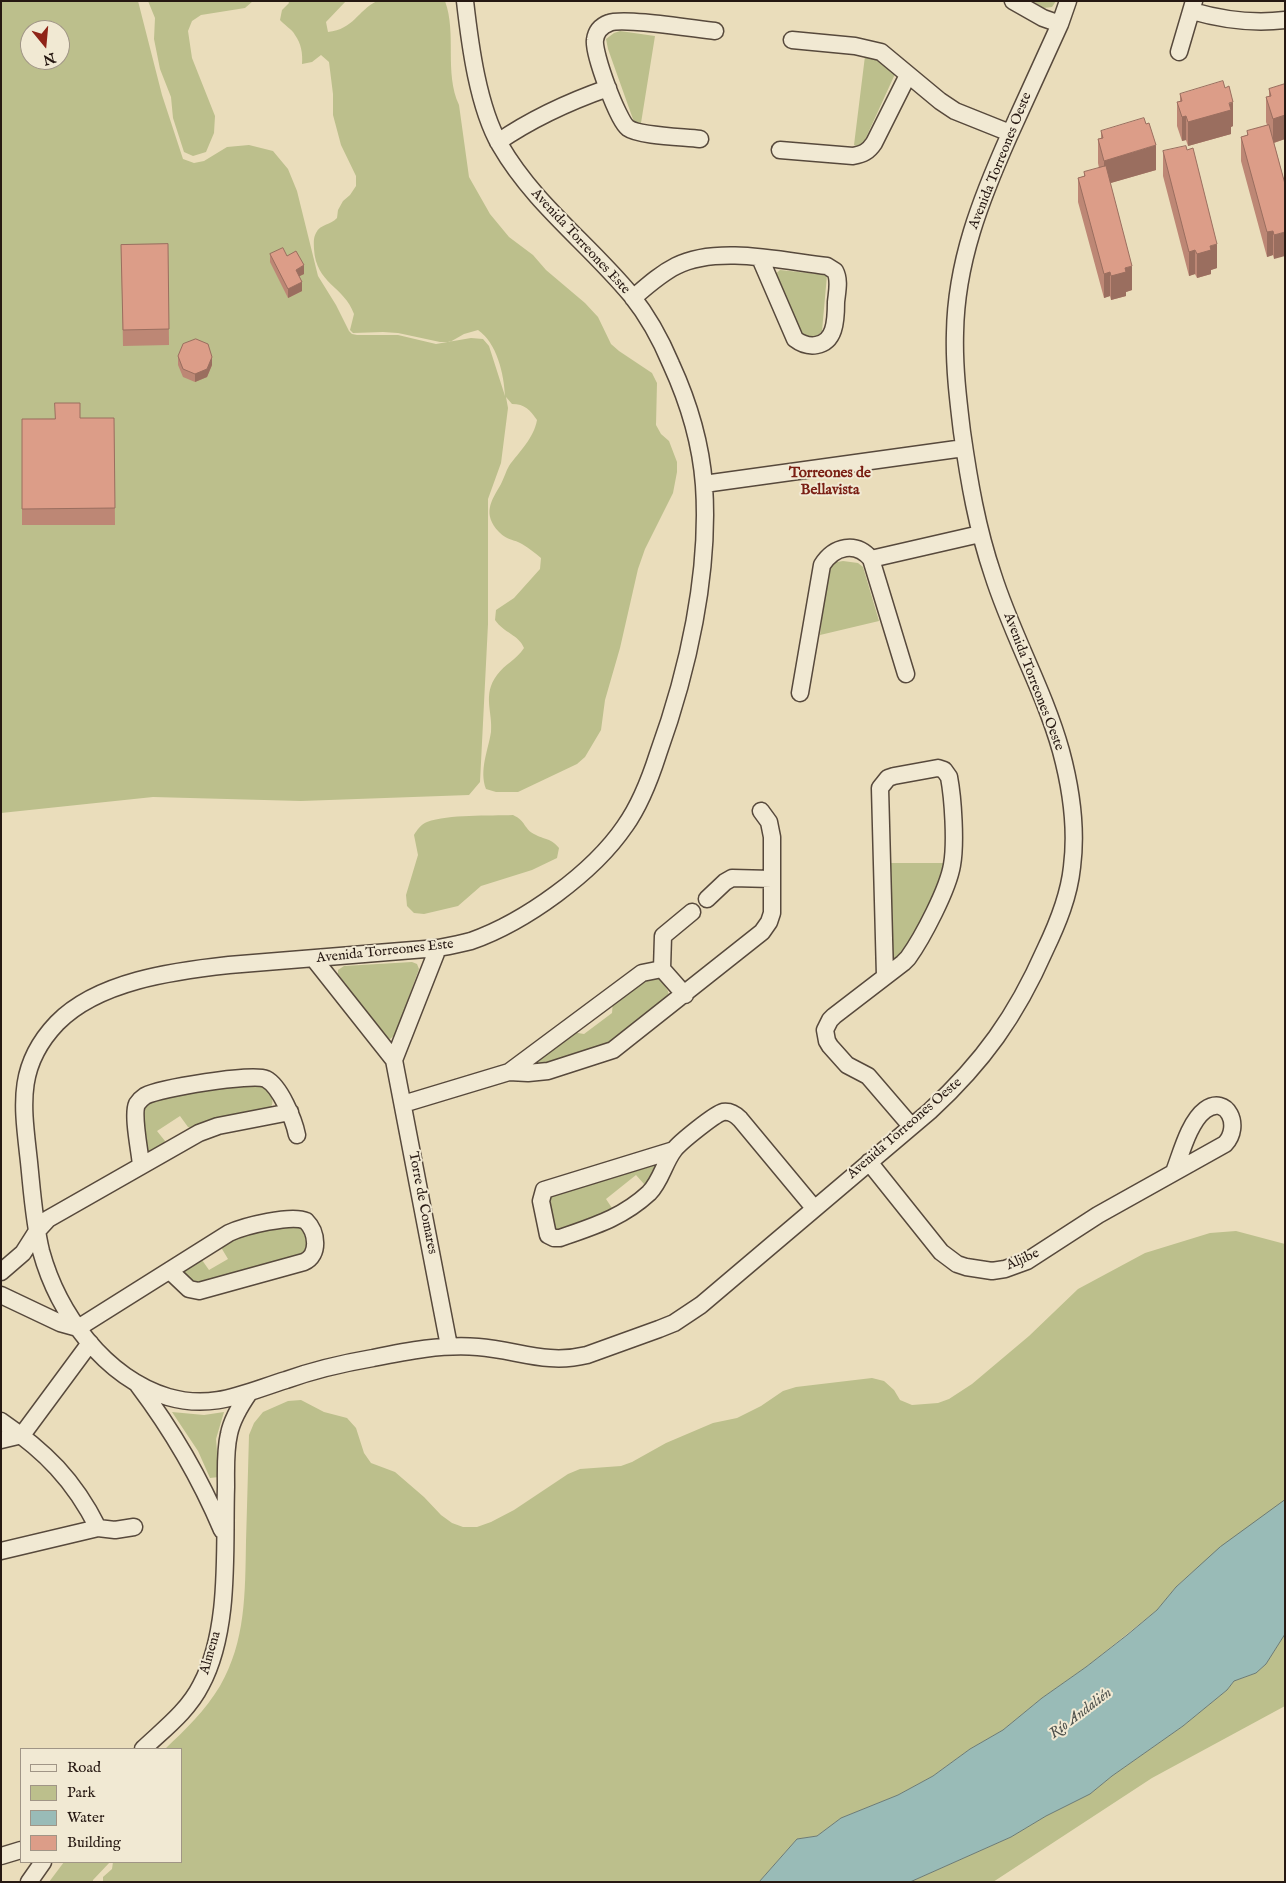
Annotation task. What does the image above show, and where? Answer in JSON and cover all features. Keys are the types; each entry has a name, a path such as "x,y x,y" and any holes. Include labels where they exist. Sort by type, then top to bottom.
{"street":[{"name":"Avenida Torreones Este","path":"37,1231 23,1106 24,1089 32,1062 46,1036 55,1025 78,1005 96,995 115,988 198,968 438,948 470,941 486,935 539,906 604,853 616,840 648,783 666,731 685,663 702,567 704,484 698,446 672,365 655,332 633,298 588,248 559,222 536,197 516,171 498,142 487,116 479,86 472,53 466,1"},
{"path":"1013,1 1043,18 1060,24"},
{"name":"Avenida Torreones Oeste","path":"37,1231 46,1267 53,1285 78,1328 90,1344 112,1364 133,1379 168,1396 198,1402 223,1401 319,1370 371,1358 449,1346 482,1347 547,1359 573,1358 674,1323 700,1305 936,1105 965,1076 995,1040 1016,1010 1027,990 1056,926 1067,895 1073,864 1074,833 1072,806 1061,751 1041,694 997,587 980,534 971,494 964,448 955,353 956,312 960,280 966,248 979,207 1010,133 1060,24 1068,1"},
{"path":"1179,52 1193,6 1211,17 1246,22 1285,20"},
{"path":"700,139 646,134 630,130 620,119 608,88 595,44 597,33 607,24 619,21 715,31"},
{"path":"792,40 870,48 886,56 930,94 956,110 1010,133"},
{"path":"780,150 853,156 870,150 908,75"},
{"path":"498,142 540,115 608,88"},
{"path":"633,298 664,273 693,260 717,255 760,258 827,266 836,271 838,281 835,324 830,337 826,341 820,345 813,346 806,345 795,339 760,258"},
{"path":"704,484 964,448"},
{"path":"871,559 980,534"},
{"path":"800,693 822,565 831,553 845,548 861,550 871,559 906,674"},
{"path":"885,976 880,788 888,778 938,768 946,773 949,781 954,848 950,874 942,894 914,951 903,963 830,1020 825,1030 830,1046 843,1062 868,1076 911,1126"},
{"path":"402,1104 508,1072 539,1072 613,1050 685,995 766,927 772,913 771,829 769,822 761,811"},
{"path":"707,899 732,878 772,879"},
{"path":"685,995 662,969 663,936 692,912"},
{"path":"394,1060 438,948"},
{"name":"Torre de Comares","path":"314,959 394,1060 449,1346"},
{"path":"508,1072 642,973 662,969"},
{"path":"141,1165 135,1111 140,1100 148,1095 215,1080 261,1078 270,1082 290,1112 297,1135"},
{"path":"1,1272 23,1253 37,1231 48,1219 141,1165 208,1128 290,1112"},
{"path":"674,1150 544,1190 540,1201 548,1235 560,1238 619,1216 650,1192 674,1150 716,1114 732,1113 740,1119 814,1208"},
{"name":"Aljibe","path":"869,1162 948,1259 966,1268 992,1271 1005,1269 1027,1261 1098,1215 1174,1172"},
{"path":"1,1295 60,1323 78,1328 239,1228 297,1218 306,1221 312,1230 315,1252 309,1260 304,1262 200,1291 189,1289 170,1272"},
{"path":"1,1440 22,1435 90,1344"},
{"name":"Almena","path":"133,1379 162,1419 188,1460 224,1534"},
{"name":"Almena","path":"144,1748 187,1706 197,1693 207,1672 213,1652 222,1611 226,1560 224,1534 227,1445 233,1420 249,1393"},
{"path":"1,1421 38,1448 68,1478 89,1510 98,1528"},
{"path":"1,1551 98,1528 115,1530 134,1527"},
{"path":"1,1856 20,1850"},
{"path":"29,1882 42,1863"}],"green space":[{"path":"1,1 138,1 162,95 183,159 194,163 204,161 227,147 249,145 273,151 288,169 297,191 318,276 349,331 352,334 357,335 398,335 436,344 448,342 398,333 353,333 350,330 354,314 344,297 325,278 320,270 314,249 315,235 320,228 337,218 338,210 343,201 356,186 356,176 341,145 333,115 333,94 329,62 321,55 312,62 302,64 302,53 297,38 280,20 282,10 289,3 288,1 346,1 326,22 328,32 350,24 377,1 445,1 450,27 452,79 459,105 469,177 490,214 509,237 533,255 546,270 585,303 598,317 611,344 652,373 657,383 656,425 661,434 669,441 677,462 673,493 645,549 638,569 620,648 605,700 601,730 585,757 577,764 518,792 496,792 486,789 483,775 491,732 490,690 500,671 518,656 524,648 519,640 495,620 496,610 514,598 540,569 541,558 522,544 502,535 491,519 491,502 509,466 533,433 537,420 527,408 512,404 506,397 508,408 501,463 488,499 488,624 480,782 469,795 301,801 153,797 1,813","holes":["478,330 485,336 495,351 501,369 505,396 489,346 483,339 471,338 451,341 464,334"]},
{"path":"148,1 253,1 245,8 201,15 192,21 188,31 192,58 215,116 214,133 206,152 193,156 184,152 173,118 171,97 160,69 154,39 155,18"},
{"path":"1033,1 1056,1 1052,7 1043,8"},
{"path":"620,31 655,36 641,123 634,122 608,49 606,39"},
{"path":"865,56 880,60 895,74 860,147 854,145"},
{"path":"780,270 827,275 822,331 816,337 808,338 802,336 773,276"},
{"path":"843,561 858,563 863,567 879,621 820,635 827,576 831,563"},
{"path":"513,815 528,830 556,845 559,848 557,858 532,870 481,886 458,906 424,914 414,913 407,906 406,895 418,855 414,835 421,826 436,819"},
{"path":"890,863 945,863 945,872 906,954 896,959 893,958"},
{"path":"412,962 417,964 419,969 395,1035 390,1039 386,1038 338,974 338,970 344,966"},
{"path":"658,976 668,991 669,996 613,1045 538,1068 533,1065 533,1062 572,1032 584,1034 612,1013 613,1001 645,977"},
{"path":"262,1084 273,1102 270,1109 204,1122 191,1128 188,1127 180,1116 157,1131 165,1141 164,1145 149,1153 147,1152 142,1110 144,1104 204,1087"},
{"path":"656,1164 647,1185 636,1175 606,1199 614,1211 555,1234 546,1196"},
{"path":"296,1222 304,1226 309,1248 307,1253 197,1286 183,1276 182,1271 202,1260 209,1270 228,1259 222,1246 243,1232"},
{"path":"1236,1231 1285,1244 1285,1500 1190,1574 1176,1587 1157,1610 1003,1730 970,1749 933,1776 898,1795 841,1818 817,1836 797,1839 759,1882 103,1882 103,1877 112,1869 113,1863 182,1863 182,1748 166,1748 208,1704 229,1669 235,1652 244,1598 249,1435 254,1423 263,1412 288,1401 301,1400 324,1412 347,1418 356,1428 364,1453 371,1463 395,1472 452,1523 463,1527 477,1527 514,1510 568,1474 580,1469 621,1466 632,1462 666,1443 713,1423 737,1418 761,1406 783,1391 796,1387 872,1378 884,1381 894,1390 900,1400 912,1405 938,1403 949,1399 972,1384 1029,1336 1078,1289 1145,1253 1210,1233"},
{"path":"172,1412 204,1415 224,1412 216,1439 219,1477 210,1478 198,1451"},
{"path":"1285,1634 1285,1706 1152,1778 993,1882 910,1882 1011,1837 1046,1816 1090,1794 1112,1776 1183,1726 1227,1690 1234,1681 1256,1673 1266,1664"},
{"path":"63,1863 109,1863 93,1882 49,1882"}],"water":[{"name":"Río Andalién","path":"1285,1500 1285,1634 1266,1664 1256,1673 1234,1681 1227,1690 1183,1726 1112,1776 1090,1794 1046,1816 1011,1837 910,1882 759,1882 797,1839 817,1836 841,1818 898,1795 933,1776 970,1749 1003,1730 1042,1698 1127,1635 1157,1610 1176,1587 1220,1547"}],"building":[{"path":"1223,81 1225,88 1229,86 1233,102 1229,103 1231,110 1188,122 1186,116 1182,117 1177,102 1182,101 1180,94"},
{"path":"1285,84 1285,115 1273,119 1266,97 1271,96 1269,89"},
{"path":"1144,118 1146,124 1149,123 1156,145 1104,161 1098,139 1103,138 1101,131"},
{"path":"1269,125 1285,184 1285,232 1274,235 1273,231 1267,232 1241,137 1248,135 1247,131"},
{"path":"1186,146 1187,150 1193,148 1217,244 1210,246 1211,250 1197,254 1195,250 1189,252 1163,151"},
{"path":"1106,166 1132,266 1125,268 1126,272 1111,276 1110,272 1104,274 1078,178 1085,176 1084,172"},
{"path":"168,244 169,329 123,330 121,245"},
{"path":"283,248 287,256 296,251 304,265 296,270 302,282 288,289 270,254"},
{"path":"196,339 208,344 212,357 207,369 195,374 183,369 178,356 183,344"},
{"path":"55,403 80,403 80,418 114,418 115,508 22,509 22,419 55,419"}],"district":[{"name":"Torreones de Bellavista","path":"830,482"}]}
